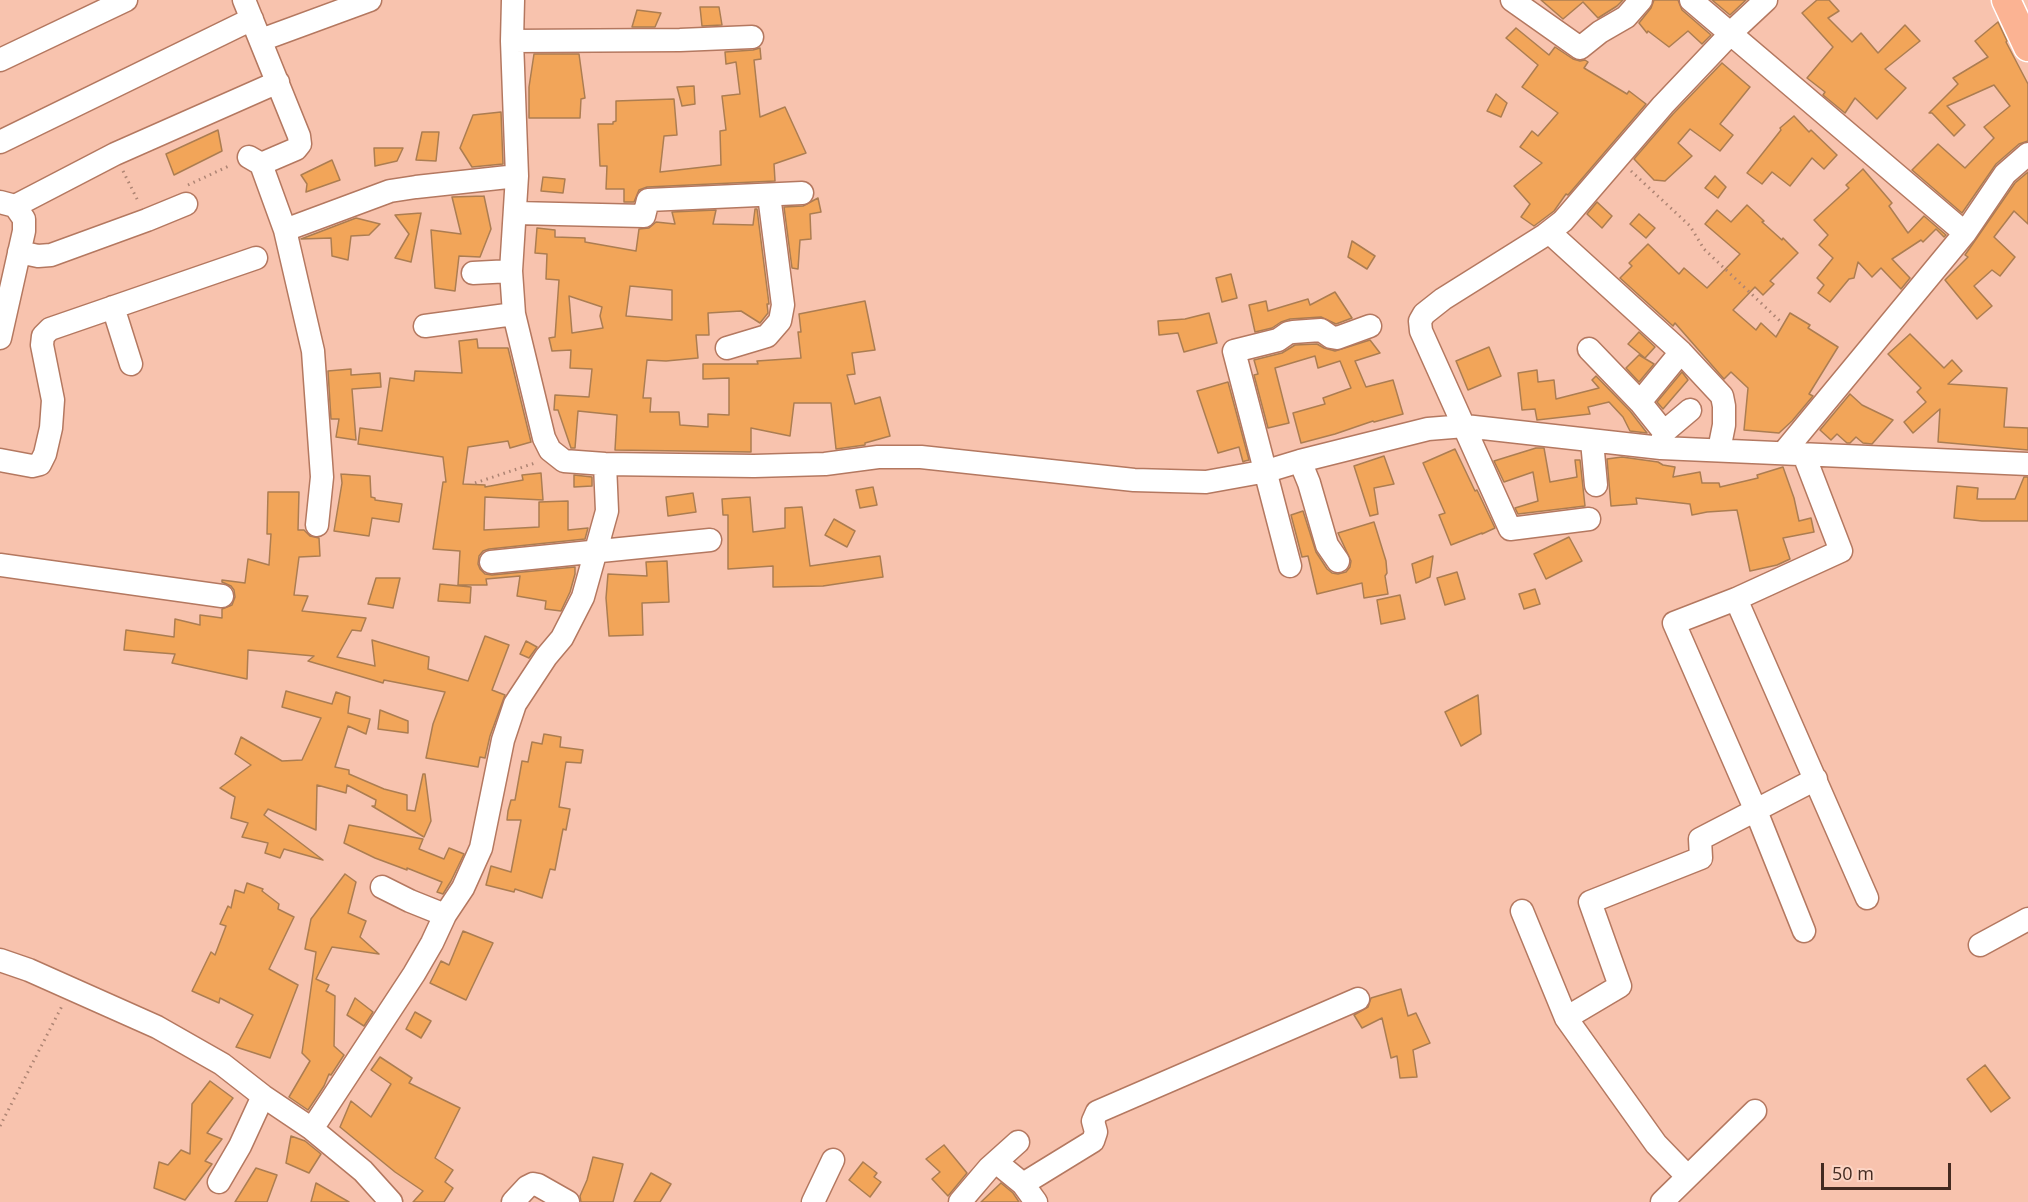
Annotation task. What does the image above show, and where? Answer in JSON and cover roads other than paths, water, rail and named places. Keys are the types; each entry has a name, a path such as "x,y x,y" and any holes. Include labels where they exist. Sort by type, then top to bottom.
{"main road":[{"path":"2006,0 2028,47"}],"street":[{"path":"0,60 126,0"},
{"path":"0,142 252,20 370,0"},
{"path":"513,0 512,41 517,176 511,271 514,315 544,438 550,450 557,457 569,462 754,466 825,464 878,458 921,457 1134,480 1206,482 1266,471 1428,429 1465,426 1592,441 1662,440 1719,450 2028,464"},
{"path":"1512,0 1580,48 1600,32 1626,17 1641,0"},
{"path":"1691,0 1734,30"},
{"path":"1701,0 1965,233"},
{"path":"1589,519 1510,529 1420,331 1420,321 1424,314 1443,299 1563,221 1663,105 1734,30 1766,0"},
{"path":"252,20 299,136 300,144 296,149 255,160 285,230 313,351 322,477 317,525"},
{"path":"512,41 752,37"},
{"path":"0,338 24,219 8,204 114,154 278,82"},
{"path":"1794,454 1965,233 2005,174 2028,154"},
{"path":"285,230 390,191 517,176"},
{"path":"516,213 645,216 648,200 802,193"},
{"path":"19,252 38,256 51,255 147,220 185,195"},
{"path":"727,348 767,336 780,321 783,305 769,195"},
{"path":"1549,232 1681,352 1722,396 1724,416 1719,450"},
{"path":"0,460 32,466 40,464 45,454 51,428 53,400 42,345 43,336 50,329 256,258"},
{"path":"473,273 511,271"},
{"path":"113,307 131,364"},
{"path":"425,326 514,315"},
{"path":"1290,566 1234,351 1278,340 1293,332 1321,330 1331,338 1337,338 1370,326"},
{"path":"1589,349 1640,402 1662,440"},
{"path":"1640,402 1681,352"},
{"path":"1662,440 1690,410"},
{"path":"1592,441 1596,485"},
{"path":"1794,454 1841,551 1736,599 1674,623 1756,811 1804,931"},
{"path":"1300,461 1310,483 1327,545 1338,561"},
{"path":"312,1129 414,974 445,915 463,888 481,848 503,740 515,704 561,638 583,597 608,511 605,464"},
{"path":"491,562 710,540"},
{"path":"0,565 222,596"},
{"path":"1736,599 1867,898"},
{"path":"1566,1018 1620,986 1590,902 1701,858 1700,839 1816,779"},
{"path":"382,887 445,915"},
{"path":"1522,911 1566,1018 1656,1144 1687,1176"},
{"path":"1980,945 2028,919"},
{"path":"0,960 29,970 157,1027 222,1064 263,1096 312,1129 363,1171 391,1202"},
{"path":"996,1162 1029,1193 1093,1141 1096,1132 1093,1121 1097,1112 1358,999"},
{"path":"219,1182 240,1146 263,1096"},
{"path":"1662,1202 1755,1111"},
{"path":"960,1202 996,1162 1018,1142"},
{"path":"813,1202 833,1160"},
{"path":"513,1202 527,1186 533,1184 568,1202"}]}
